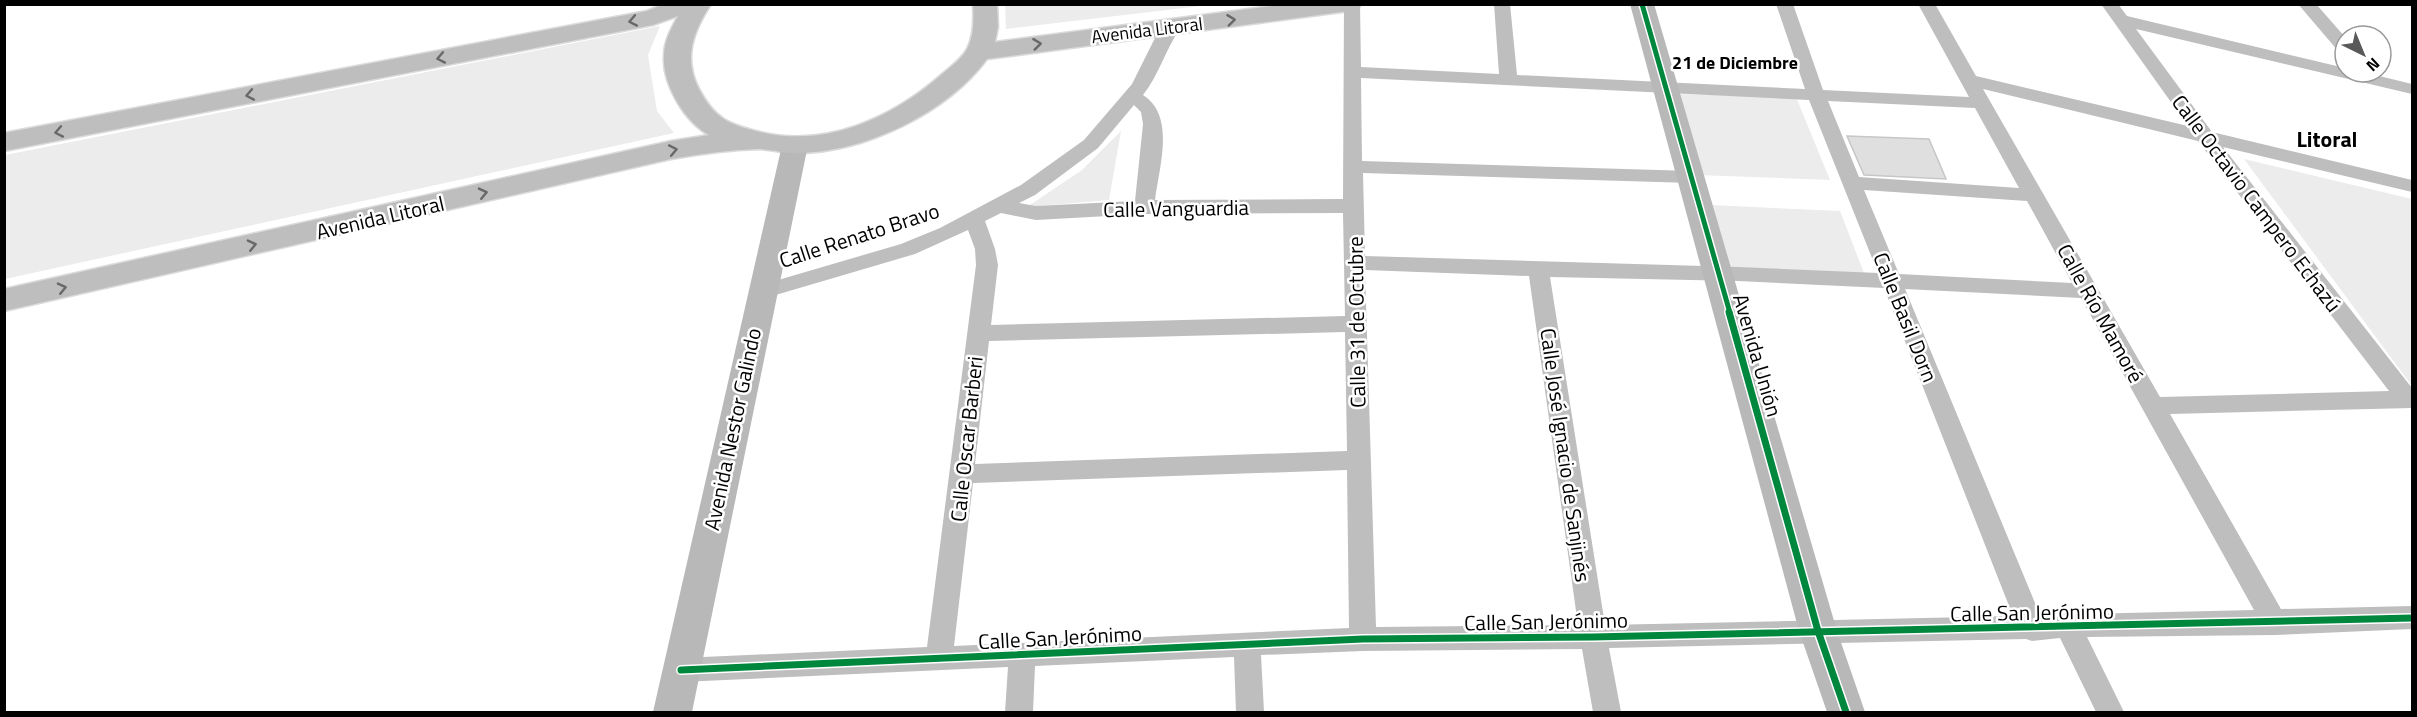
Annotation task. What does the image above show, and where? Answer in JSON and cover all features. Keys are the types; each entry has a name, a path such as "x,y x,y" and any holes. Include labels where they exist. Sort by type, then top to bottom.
{"main road":[{"path":"4,142 653,17 689,4"},
{"path":"699,4 683,27 675,70 698,112 716,128 757,141 795,145 840,140 889,123 925,102 980,52 987,23 985,4"},
{"name":"Avenida Litoral","path":"980,52 1351,4"},
{"name":"Avenida Litoral","path":"4,300 671,150 707,144 757,141"}],"street":[{"name":"Calle 31 de Octubre","path":"1351,4 1353,206 1363,639"},
{"path":"1502,4 1508,80"},
{"name":"Avenida Unión","path":"1642,4 1818,631 1846,712"},
{"name":"Calle Basil Dorn","path":"1784,4 1816,95 2032,629"},
{"name":"Calle Río Mamoré","path":"1926,4 2275,623"},
{"path":"2306,4 2333,34"},
{"path":"2115,12 2333,66"},
{"name":"Calle Octavio Campero Echazú","path":"2115,12 2204,135 2410,399"},
{"name":"Calle Renato Bravo","path":"762,292 908,249 975,219 1028,190 1090,144 1140,86 1162,38 1172,27"},
{"path":"1351,72 1983,103"},
{"path":"1970,80 2412,186"},
{"path":"2393,82 2412,88"},
{"path":"1132,96 1143,103 1151,115 1152,132 1144,207"},
{"name":"Avenida Nestor Galindo","path":"672,712 795,145"},
{"path":"1353,167 1692,177"},
{"path":"1852,183 2034,195"},
{"name":"Calle Vanguardia","path":"1000,206 1036,213 1144,207 1353,206"},
{"name":"Calle Oscar Barberi","path":"939,660 987,265 985,249 975,219"},
{"path":"1356,263 1738,274 2088,291"},
{"name":"Calle José Ignacio de Sanjinés","path":"1538,268 1593,638 1607,712"},
{"path":"978,333 1357,324"},
{"path":"2154,406 2410,399"},
{"path":"963,474 1358,460"},
{"name":"Calle San Jerónimo","path":"681,670 1363,639 1593,638 2412,618"},
{"path":"2069,628 2110,712"},
{"path":"1247,644 1250,712"},
{"path":"1019,712 1022,656"}],"shaded area":[{"path":"1005,4 1209,4 1209,5 1006,29"},
{"path":"660,26 648,55 657,111 674,133 5,279 5,155"},
{"path":"1671,94 1796,97 1830,180 1697,175"},
{"path":"1121,131 1109,200 1027,207 1082,170"},
{"path":"2244,159 2412,199 2412,386"},
{"path":"1710,205 1840,211 1864,273 1728,267"}],"building":[{"path":"1847,136 1929,139 1946,179 1864,175"}],"cycle path":[{"path":"1642,4 1818,631 1846,712"},
{"path":"681,670 1363,639 1593,637 2412,618"}],"district":[{"name":"21 de Diciembre","path":"1735,62"},
{"name":"Litoral","path":"2327,139"}]}
